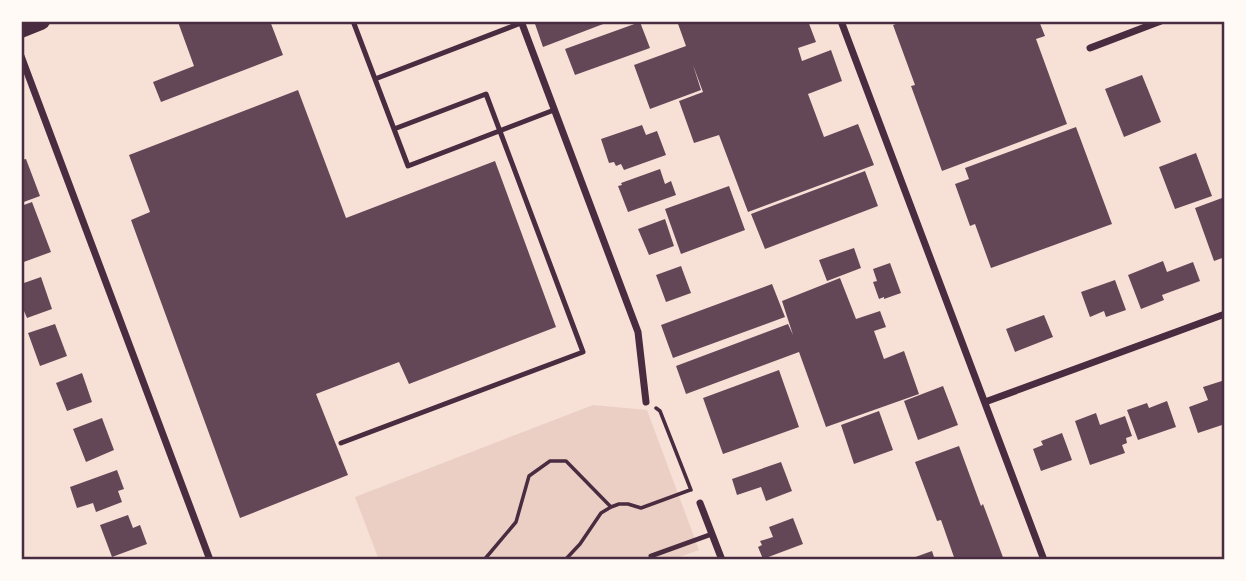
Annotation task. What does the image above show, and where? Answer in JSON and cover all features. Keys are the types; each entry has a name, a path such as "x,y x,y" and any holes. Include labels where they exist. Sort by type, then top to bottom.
{"highway":[{"path":"21,29 41,21"}],"street":[{"path":"841,21 1044,560"},
{"path":"1090,48 1161,21"},
{"path":"521,22 638,332 646,402"},
{"path":"21,56 210,560"},
{"path":"985,402 1225,314"},
{"path":"700,503 722,560"}],"lane":[{"path":"353,21 408,166 554,110"},
{"path":"375,79 521,22"},
{"path":"341,443 583,352 486,94 394,129"},
{"path":"651,556 712,534"}],"path":[{"path":"646,402 660,411 690,489 700,503"},
{"path":"484,560 516,522 529,476 550,461 566,461 611,507"},
{"path":"565,560 580,544 601,513 611,507 628,504 641,508 690,489"}],"shaded area":[{"path":"593,405 647,410 699,550 671,560 379,560 355,497"}],"building":[{"path":"270,21 283,55 161,102 153,82 194,66 178,22"},
{"path":"534,21 611,21 543,47"},
{"path":"677,21 808,21 816,42 798,48 802,61 831,50 842,81 808,94 824,137 858,124 874,165 748,212 719,135 694,143 679,101 703,92 693,65 701,90 650,109 634,65 686,46"},
{"path":"904,21 1039,21 1045,36 1036,39 1067,124 942,171 911,86 915,85 893,25"},
{"path":"640,22 650,48 575,75 565,49"},
{"path":"1142,75 1161,122 1124,137 1105,89"},
{"path":"298,90 346,218 495,161 556,327 409,384 399,362 316,394 348,475 240,518 131,220 150,212 129,155"},
{"path":"642,125 646,135 657,131 666,155 624,170 621,164 616,166 614,162 609,163 601,139"},
{"path":"1076,127 1112,224 991,268 975,224 970,226 955,184 969,179 965,168"},
{"path":"1196,153 1212,196 1175,209 1159,167"},
{"path":"26,159 40,196 21,203 21,160"},
{"path":"660,169 665,184 671,181 676,195 628,212 618,186"},
{"path":"865,171 878,206 765,249 751,214"},
{"path":"729,186 745,230 681,254 665,209"},
{"path":"1222,198 1225,208 1225,257 1214,261 1195,208"},
{"path":"32,202 51,252 21,263 21,206"},
{"path":"665,219 674,246 649,255 638,229"},
{"path":"854,248 861,268 827,281 819,260"},
{"path":"1163,261 1167,272 1193,262 1200,281 1162,295 1164,300 1141,309 1128,275"},
{"path":"890,263 901,293 879,299 873,282 877,281 873,269"},
{"path":"681,266 691,293 666,302 656,275"},
{"path":"41,277 52,309 27,318 21,304 21,284"},
{"path":"840,278 856,319 880,311 886,327 874,331 884,359 904,351 919,394 826,427 799,352 686,394 676,366 788,324 793,335 782,301"},
{"path":"1115,280 1126,310 1106,317 1104,311 1090,317 1081,292"},
{"path":"772,284 785,317 673,358 661,325"},
{"path":"1044,315 1053,337 1015,352 1006,329"},
{"path":"55,324 67,356 40,366 28,333"},
{"path":"779,370 799,427 723,454 703,398"},
{"path":"82,373 92,402 67,411 56,383"},
{"path":"1225,380 1225,424 1198,433 1189,407 1208,400 1203,387"},
{"path":"943,386 958,425 918,440 904,401"},
{"path":"1167,401 1176,427 1138,440 1127,410 1147,403 1149,408"},
{"path":"879,411 893,450 854,464 841,425"},
{"path":"1096,413 1100,425 1125,416 1132,436 1126,438 1127,443 1122,445 1125,453 1090,465 1075,421"},
{"path":"102,418 114,450 86,462 73,429"},
{"path":"1062,433 1072,460 1041,471 1033,449 1043,445 1041,441"},
{"path":"959,446 1004,560 955,560 941,520 937,521 915,462"},
{"path":"781,462 792,491 766,501 761,487 737,495 732,479"},
{"path":"117,470 124,489 118,491 122,502 96,512 93,503 77,508 70,487"},
{"path":"128,515 133,528 140,525 147,544 112,557 100,525"},
{"path":"793,518 803,544 763,559 758,547 762,545 760,541 773,537 769,527"},
{"path":"932,551 935,560 907,560"}]}
